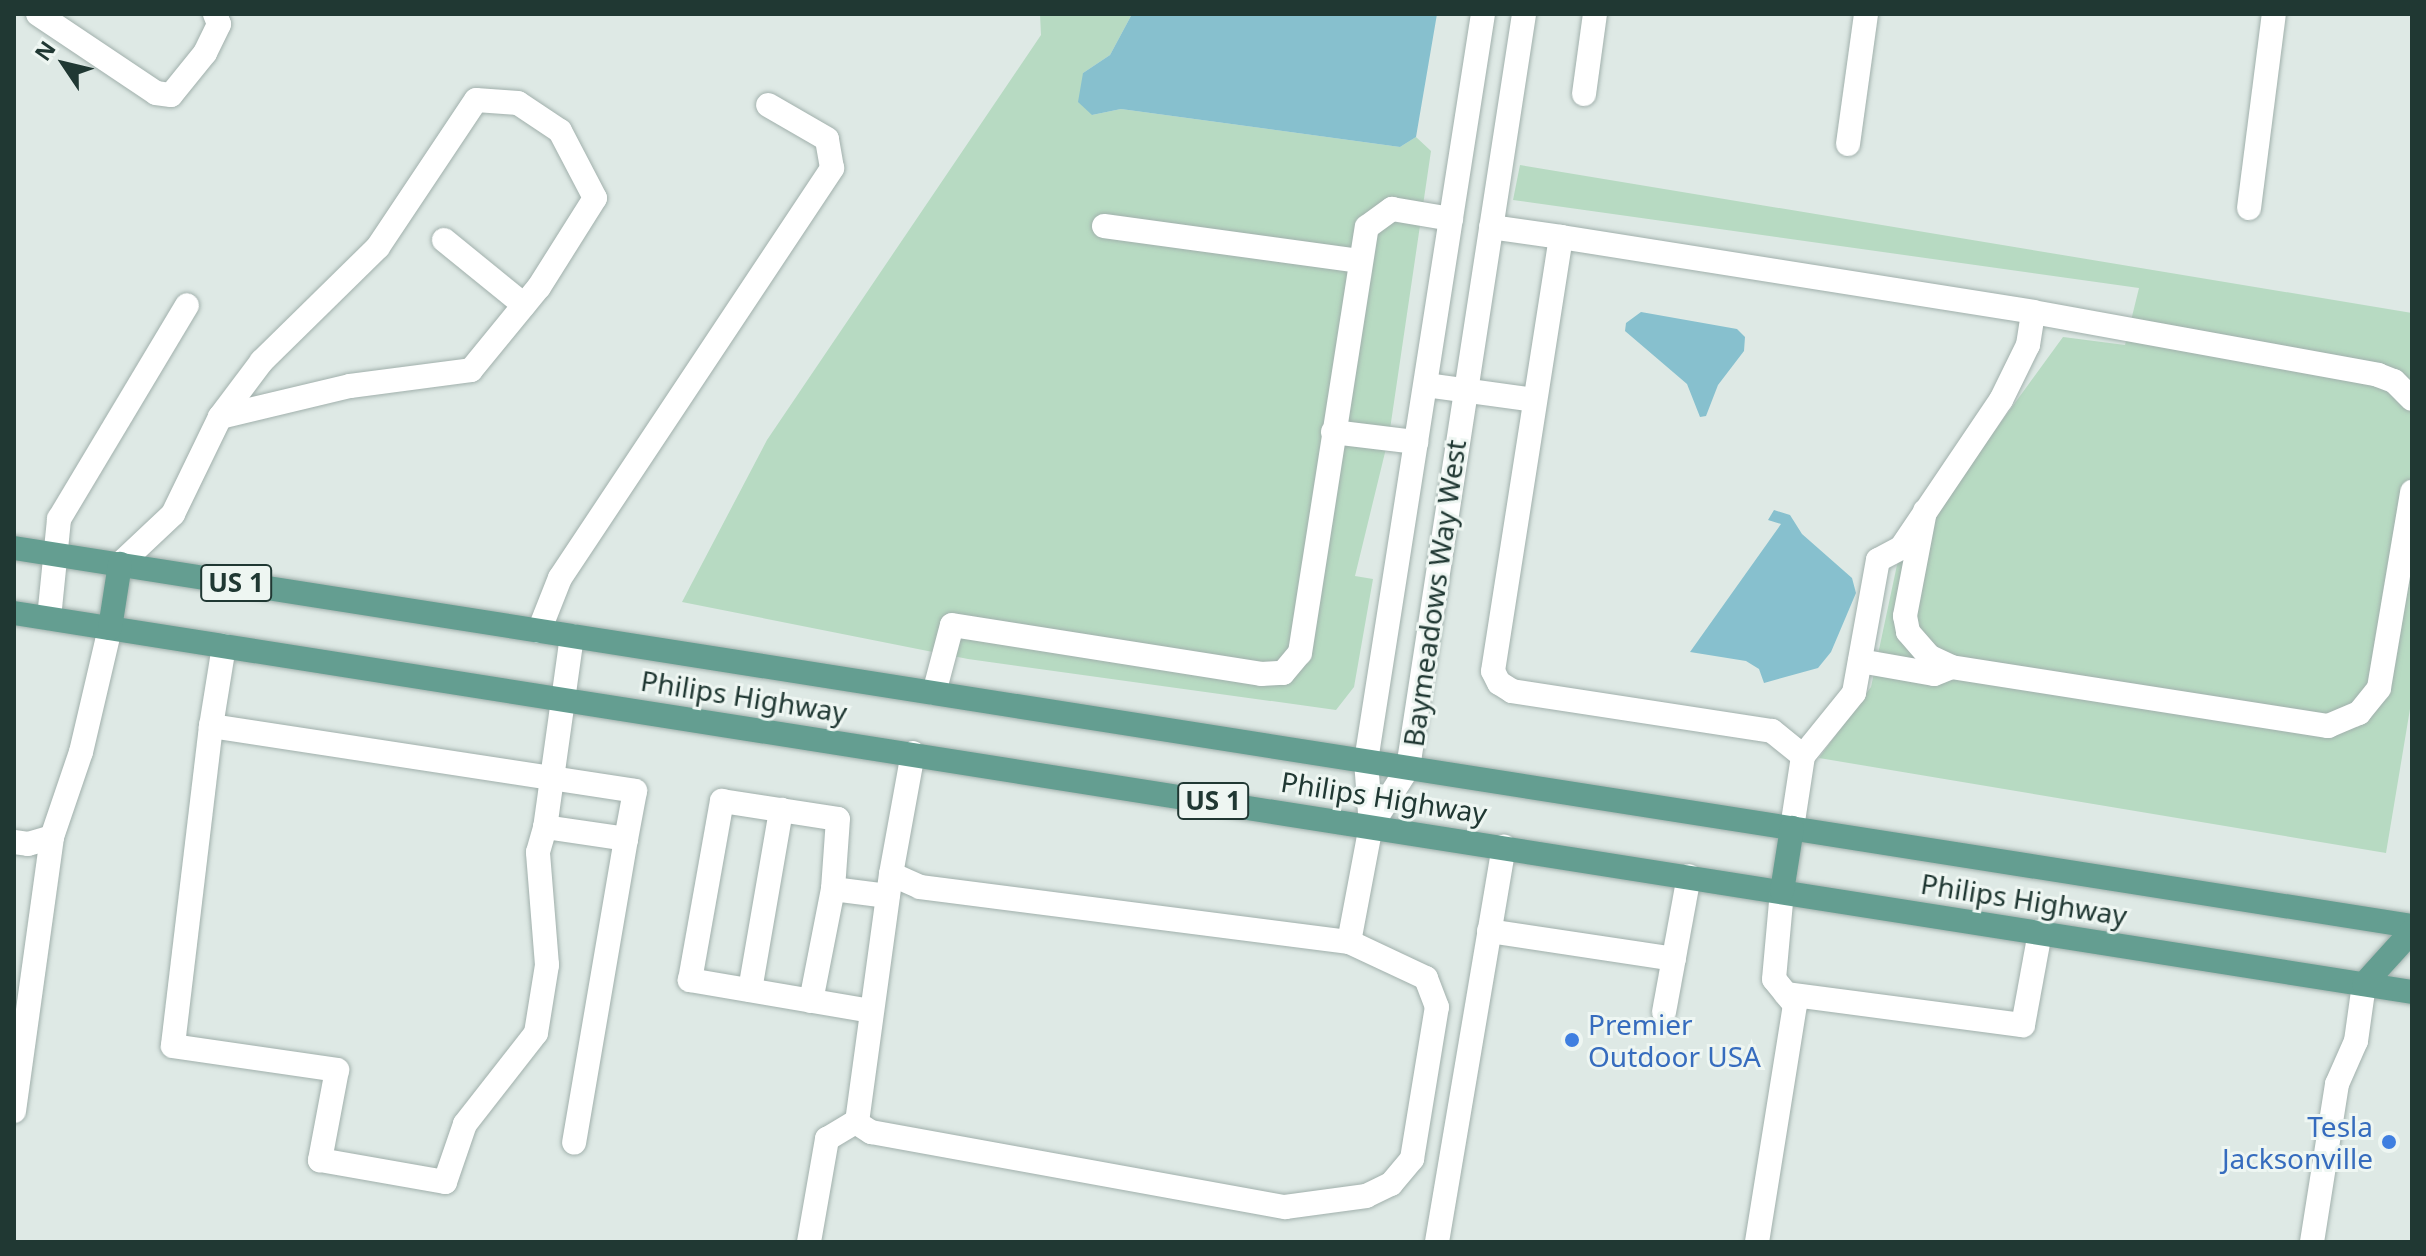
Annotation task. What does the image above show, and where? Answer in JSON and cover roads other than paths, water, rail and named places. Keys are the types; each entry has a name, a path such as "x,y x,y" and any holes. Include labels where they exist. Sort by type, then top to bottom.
{"main road":[{"name":"Philips Highway","path":"14,548 2412,928"},
{"path":"110,628 120,564"},
{"name":"Philips Highway","path":"14,613 2412,992"},
{"path":"1782,891 1792,828"},
{"path":"2364,984 2412,928"}],"street":[{"path":"38,14 156,93 171,95 205,53 219,24 215,14"},
{"name":"Baymeadows Way West","path":"1371,826 1366,761 1483,14"},
{"name":"Baymeadows Way West","path":"1371,826 1408,768 1524,14"},
{"path":"1584,94 1595,14"},
{"path":"1848,144 1866,14"},
{"path":"2249,208 2274,14"},
{"path":"120,564 173,514 220,417 262,361 378,247 476,100 518,103 560,131 595,198 524,305 471,370 350,386 220,417"},
{"path":"539,631 560,578 832,168 827,139 768,105"},
{"path":"934,693 952,625 1261,674 1283,673 1300,653 1367,227 1392,209 1451,219"},
{"path":"1104,226 1361,261"},
{"path":"1491,227 2033,312 2378,375 2394,381 2412,399"},
{"path":"1561,237 1493,671 1499,683 1512,691 1772,731 1803,756"},
{"path":"444,240 524,305"},
{"path":"49,618 59,519 86,466 187,305"},
{"path":"1792,828 1803,756 1854,693 1878,560 1901,548 2015,375 2028,345 2033,312"},
{"path":"1426,385 1534,400"},
{"path":"1333,432 1416,442"},
{"path":"1925,511 1905,616 1916,646 1951,667 2328,726 2344,722 2371,702 2379,688 2412,492"},
{"path":"14,1111 52,837 81,752 110,628"},
{"path":"224,646 211,726 173,1046 337,1070 320,1160 445,1182 465,1124 536,1033 547,965 538,852 545,827 572,636"},
{"path":"1860,661 1934,674 1951,667"},
{"path":"211,726 552,775 635,791 574,1143"},
{"path":"857,1121 889,885 913,753"},
{"path":"811,1001 833,889 838,819 722,801 690,980 811,1001 871,1011"},
{"path":"750,990 781,810"},
{"path":"1349,942 1371,826"},
{"path":"545,827 626,839"},
{"path":"14,842 28,844 52,837"},
{"path":"1437,1242 1504,847"},
{"path":"1664,1012 1689,876"},
{"path":"833,889 889,885 920,887 1349,942 1426,978 1437,1007 1412,1159 1391,1184 1366,1196 1285,1207 871,1132 857,1121"},
{"path":"1757,1242 1795,1005 1774,979 1782,891"},
{"path":"1489,931 1674,959"},
{"path":"1786,994 2023,1025 2040,932"},
{"path":"2312,1242 2337,1084 2356,1041 2364,984"},
{"path":"809,1242 827,1139 857,1121"}],"water":[{"path":"1132,14 1437,14 1416,137 1400,147 1121,109 1092,115 1078,102 1083,73 1110,55"},
{"path":"1641,312 1737,329 1745,337 1744,351 1718,385 1706,416 1700,417 1687,384 1625,331 1626,323"},
{"path":"1774,510 1790,515 1802,534 1852,578 1856,593 1831,652 1818,668 1764,683 1759,669 1746,661 1690,652 1781,524 1768,520"}],"place":[{"name":"Premier Outdoor USA","path":"1572,1040"},
{"name":"Tesla Jacksonville","path":"2389,1142"}]}
